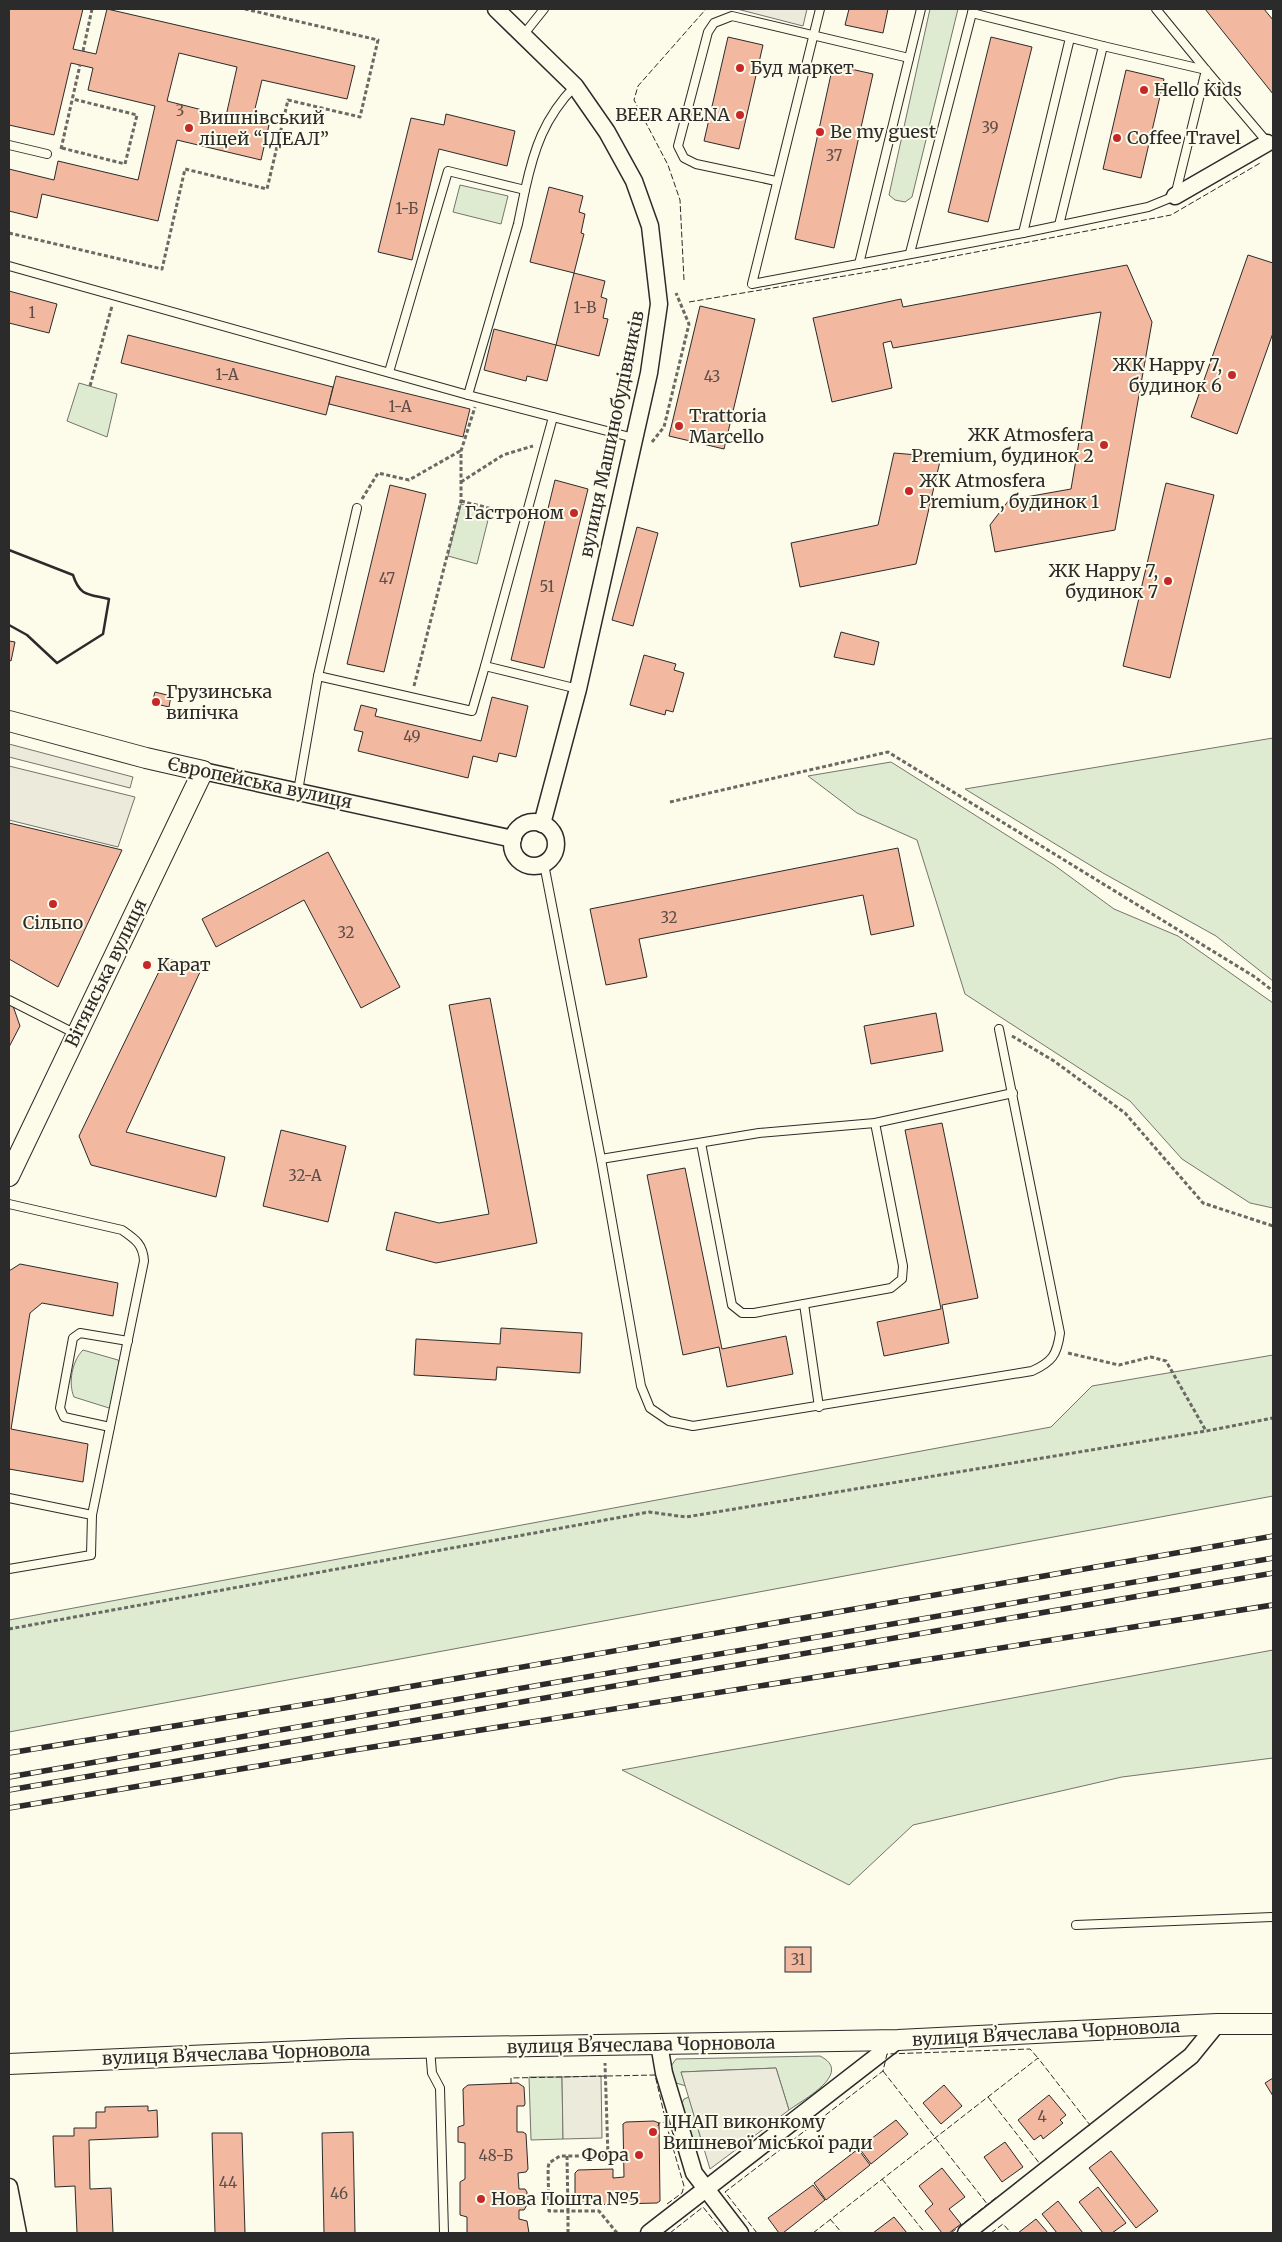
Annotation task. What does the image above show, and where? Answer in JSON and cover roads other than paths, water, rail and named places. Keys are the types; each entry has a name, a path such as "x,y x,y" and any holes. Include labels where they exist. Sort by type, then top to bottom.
{"street":[{"name":"вулиця Машинобудівників","path":"496,9 524,34 575,86 607,132 634,181 650,226 659,304 640,444 542,824"},
{"path":"1175,196 1270,142"},
{"name":"Європейська вулиця","path":"9,721 146,758 513,839"},
{"name":"Вітянська вулиця","path":"9,1176 203,771"},
{"path":"527,824 542,824 548,828 555,840 554,854 544,864 537,866 523,863 514,853 513,839 521,827 527,824"},
{"path":"966,2233 1191,2056 1217,2024"},
{"name":"вулиця Вʼячеслава Чорновола","path":"9,2064 349,2049 898,2040 1217,2024 1273,2024"},
{"path":"649,2233 898,2040"},
{"path":"659,2044 664,2073 694,2173 740,2233"},
{"path":"9,2187 18,2233"}],"lane":[{"path":"524,34 544,9"},
{"path":"820,9 752,284 1023,233 1148,207 1175,196 1206,70"},
{"path":"859,264 921,9"},
{"path":"1156,9 1206,70 1270,142"},
{"path":"910,253 972,11 1070,38 1206,70"},
{"path":"776,181 696,164 684,158 678,146 708,32 714,23 732,16 909,58"},
{"path":"1023,233 1070,38"},
{"path":"1059,225 1103,46"},
{"path":"468,395 518,224 534,152 550,116 575,86"},
{"path":"9,145 47,154"},
{"path":"389,372 448,171 525,190"},
{"path":"9,266 468,395 553,417 640,444"},
{"path":"318,676 472,711 553,417"},
{"path":"298,791 318,676 358,508"},
{"path":"485,666 578,689"},
{"path":"544,864 601,1159 641,1386 650,1408 669,1422 693,1426 819,1407 1032,1371 1046,1364 1057,1350 1060,1333 999,1029"},
{"path":"9,1000 77,1034"},
{"path":"601,1159 759,1133 875,1123 1013,1093"},
{"path":"701,1143 732,1306 742,1313 754,1314 891,1288 902,1279 903,1266 875,1123"},
{"path":"9,1204 122,1230 135,1239 143,1249 144,1261 92,1514 91,1554 9,1569"},
{"path":"804,1304 819,1407"},
{"path":"110,1427 64,1417 60,1408 73,1338 80,1333 128,1341"},
{"path":"9,1498 92,1514"},
{"path":"1076,1925 1273,1917"},
{"path":"430,2048 432,2073 440,2088 444,2233"}],"railway":[{"path":"9,1753 333,1700 1273,1536"},
{"path":"9,1777 1273,1558"},
{"path":"9,1790 1273,1573"},
{"path":"9,1808 341,1752 1273,1605"}],"place":[{"name":"Буд маркет","path":"740,68"},
{"name":"Hello Kids","path":"1144,90"},
{"name":"BEER ARENA","path":"740,115"},
{"name":"Вишнівський ліцей “ІДЕАЛ”","path":"189,128"},
{"name":"Be my guest","path":"820,132"},
{"name":"Coffee Travel","path":"1117,138"},
{"name":"ЖК Happy 7, будинок 6","path":"1232,375"},
{"name":"Trattoria Marcello","path":"679,426"},
{"name":"ЖК Atmosfera Premium, будинок 2","path":"1104,445"},
{"name":"ЖК Atmosfera Premium, будинок 1","path":"909,491"},
{"name":"Гастроном","path":"574,513"},
{"name":"ЖК Happy 7, будинок 7","path":"1168,581"},
{"name":"Грузинська випічка","path":"156,702"},
{"name":"Сільпо","path":"53,904"},
{"name":"Карат","path":"147,965"},
{"name":"ЦНАП виконкому Вишневої міської ради","path":"653,2132"},
{"name":"Фора","path":"639,2155"},
{"name":"Нова Пошта №5","path":"481,2199"}]}
